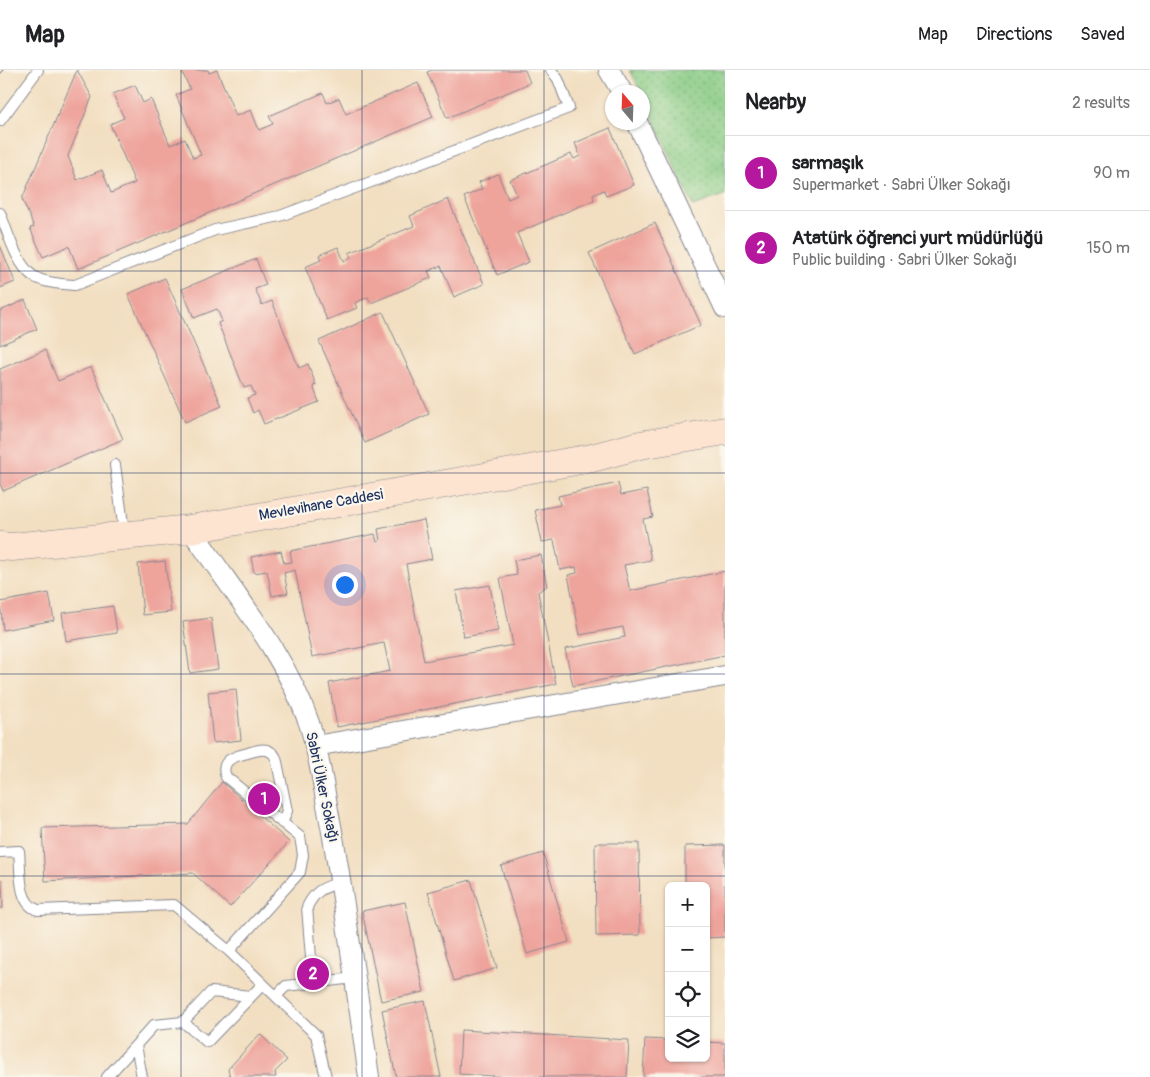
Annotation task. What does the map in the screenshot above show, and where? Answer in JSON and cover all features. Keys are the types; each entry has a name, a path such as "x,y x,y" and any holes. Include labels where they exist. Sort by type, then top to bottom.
{"street":[{"path":"609,70 618,85"},
{"path":"641,130 725,308"},
{"name":"Mevlevihane Caddesi","path":"0,546 12,547 123,530 190,523 592,458 640,444 725,431"},
{"name":"Sabri Ülker Sokağı","path":"190,523 214,563 256,621 288,678 308,722 315,746 341,882 369,1077"},
{"name":"Mevlevihane Caddesi","path":"0,533 123,530"},
{"path":"315,746 725,676"}],"lane":[{"path":"0,121 38,70"},
{"path":"0,213 22,267 34,277 52,283 75,285 215,230 280,216 570,108 558,79 552,70"},
{"path":"116,465 123,530"},
{"path":"230,950 300,872 303,855 300,837 282,823 226,777 224,769 228,760 233,756 261,749 274,755 287,811 282,823"},
{"path":"0,852 19,851 23,896 33,909 174,905 230,950 316,1035 326,1077"},
{"path":"314,983 307,907 312,896 318,890 341,882"},
{"path":"276,996 286,986 354,978"},
{"path":"183,1022 207,1042 264,984"},
{"path":"107,1077 154,1025 183,1022 211,992 252,996"},
{"path":"136,1044 142,1077"}],"green space":[{"path":"630,70 725,70 725,195 693,206 650,111 650,85 638,85"}],"building":[{"path":"77,70 92,97 68,156 77,180 102,170 111,193 135,183 110,124 124,118 113,94 135,85 143,103 151,99 170,145 185,139 193,158 201,155 176,95 190,89 181,70 208,70 209,73 217,70 236,116 251,110 259,130 273,124 269,116 323,93 327,103 339,98 346,114 418,83 433,117 78,269 69,246 43,257 30,228 34,227 22,199"},
{"path":"432,70 525,70 530,83 447,118 427,72"},
{"path":"605,130 611,130 634,185 606,196 604,190 593,195 594,200 517,233 529,262 497,275 464,197 482,189 479,182 498,174 508,199 517,195 510,180 571,154 574,159 580,156 575,143"},
{"path":"448,199 484,284 454,297 441,266 428,271 431,278 371,303 368,297 355,303 357,308 327,320 305,267 321,260 319,255 338,247 344,261 351,257 349,253 414,226 410,216"},
{"path":"655,223 701,325 635,354 589,253"},
{"path":"0,245 15,282 0,288"},
{"path":"256,259 266,285 255,289 262,305 272,301 299,368 308,364 316,385 313,386 319,402 264,424 258,410 253,413 247,398 255,395 251,386 244,388 218,323 222,321 217,309 194,318 182,289"},
{"path":"165,278 222,406 185,422 128,294"},
{"path":"25,300 37,329 0,345 0,311"},
{"path":"383,312 429,414 365,443 319,341"},
{"path":"45,350 58,381 91,367 123,439 3,491 0,484 0,369"},
{"path":"618,483 621,495 647,490 653,517 643,519 651,560 624,565 630,591 725,571 725,655 573,686 565,649 625,637 623,627 580,635 568,575 577,573 576,567 560,570 554,540 542,542 535,510 560,505 558,496"},
{"path":"424,520 432,559 406,564 424,661 513,645 500,578 517,575 514,560 541,555 547,586 538,592 556,684 337,727 329,683 390,671 384,643 312,657 295,570 284,573 288,593 272,596 267,571 254,573 251,557 281,551 284,563 292,562 290,551 375,534 377,542 380,541 378,529"},
{"path":"165,561 171,612 143,615 138,564"},
{"path":"490,585 498,631 464,637 456,591"},
{"path":"49,593 54,620 3,630 0,602"},
{"path":"113,606 117,633 66,641 62,613"},
{"path":"211,618 218,669 190,673 183,622"},
{"path":"236,689 241,740 213,743 208,692"},
{"path":"222,782 289,842 230,907 193,873 45,881 42,828 188,824"},
{"path":"595,843 639,843 640,935 596,936"},
{"path":"725,845 725,937 710,938 710,882 685,882 685,846"},
{"path":"543,853 569,942 527,954 501,866"},
{"path":"0,880 2,880 3,908 0,908"},
{"path":"471,880 497,968 454,981 428,892"},
{"path":"405,902 424,992 381,1001 362,911"},
{"path":"425,1001 441,1077 396,1077 382,1010"},
{"path":"461,1030 629,1040 627,1077 512,1077 459,1074"},
{"path":"260,1034 287,1060 275,1072 276,1077 230,1077 228,1069"},
{"path":"645,1039 665,1040 665,1062 710,1062 710,1042 725,1043 725,1077 643,1077"}],"tram line":[{"path":"0,74 3,70"}],"place":[{"name":"sarmaşık","path":"264,799"},
{"name":"Atatürk öğrenci yurt müdürlüğü","path":"313,974"}]}
